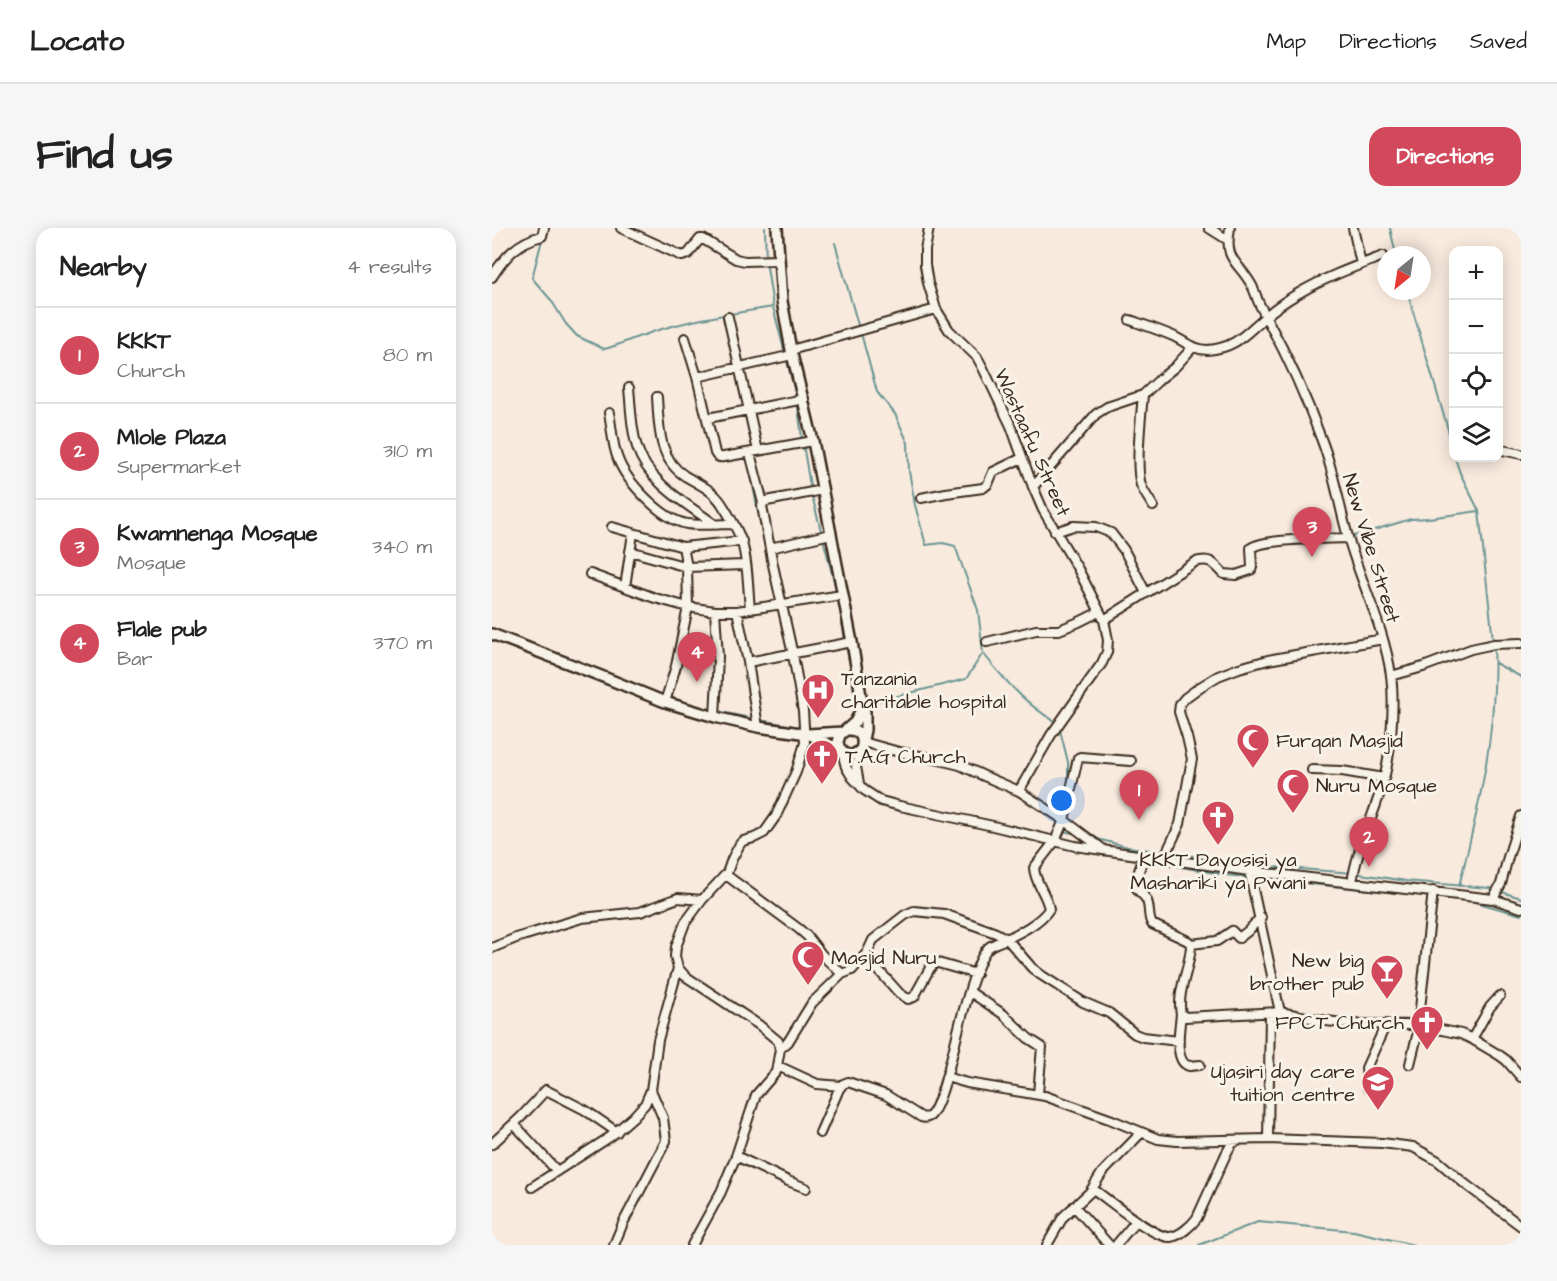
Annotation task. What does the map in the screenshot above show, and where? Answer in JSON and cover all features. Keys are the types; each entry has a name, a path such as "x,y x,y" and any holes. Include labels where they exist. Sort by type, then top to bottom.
{"main road":[{"path":"777,228 782,301 813,441 852,642 862,706 866,717 862,744 850,755 807,734"},
{"path":"492,634 665,702 715,717 758,727 807,734 855,731 861,736 862,744"},
{"path":"841,751 838,738 858,718 862,706"}],"street":[{"path":"492,277 514,248 542,237 544,228"},
{"path":"621,228 682,256 688,254 700,239 704,239 736,259 778,260"},
{"name":"Wastaafu Street","path":"929,228 925,265 936,309 949,330 977,357 1011,426 1042,510 1078,570 1104,620 1108,640 1107,652 1102,663 1051,735 1019,792"},
{"path":"1209,228 1228,240 1230,228"},
{"path":"1353,228 1360,264"},
{"name":"New Vibe Street","path":"1228,240 1228,250 1253,287 1323,441 1348,538 1383,639 1391,676 1392,725 1384,778 1361,846 1352,883"},
{"path":"1130,320 1173,336 1193,347 1205,350 1229,346 1239,341 1284,302 1307,288 1377,258"},
{"path":"697,377 792,352 936,309"},
{"path":"532,1187 617,1132 641,1109 651,1090 658,1040 678,968 675,953 685,923 702,900 726,875 740,844 764,833 776,816 796,772 805,743 807,734 793,655 762,511 763,503 748,409 728,317"},
{"path":"685,338 717,456 720,458 813,441"},
{"path":"1033,487 1096,414 1107,407 1143,395 1175,367 1193,347"},
{"path":"629,388 632,425 637,447 650,472 673,494 714,524"},
{"path":"1143,395 1139,452 1140,473 1141,483 1153,506"},
{"path":"657,398 659,431 664,452 673,466 712,492 721,502 741,541 746,565 750,609"},
{"path":"708,418 804,399"},
{"path":"609,413 617,457 625,474 642,494 661,511 686,524 733,524"},
{"path":"1503,450 1521,454"},
{"path":"921,498 983,488 988,484 993,472 1022,458"},
{"path":"763,503 785,496 822,490"},
{"path":"1054,532 1072,526 1096,527 1111,533 1124,550 1146,593"},
{"path":"612,527 683,547 741,541"},
{"path":"625,587 633,533"},
{"path":"770,548 831,534"},
{"path":"1104,620 1195,562 1204,559 1213,562 1224,574 1236,575 1252,567 1251,548 1258,543 1348,538"},
{"path":"665,702 676,666 688,607 687,567 683,547"},
{"path":"630,551 687,567 746,565"},
{"path":"590,574 688,607 715,611 737,611 842,595"},
{"path":"715,611 718,657 715,717"},
{"path":"737,611 758,727"},
{"path":"987,642 1036,630 1059,630 1099,612"},
{"path":"1164,858 1180,824 1192,759 1179,712 1180,704 1185,698 1218,676 1239,668 1268,660 1383,639"},
{"path":"748,663 852,642"},
{"path":"1391,676 1471,649 1494,644 1521,643"},
{"path":"860,787 856,767 862,744 960,765 1019,792 1064,820 1104,850"},
{"path":"841,751 846,766 860,787 881,801 900,806 1092,849 1249,871 1493,899 1521,907"},
{"path":"778,1066 817,1084 841,1086 850,1083 886,1095 921,1117 926,1118 930,1115 946,1077 962,1016 982,956 988,948 1024,930 1043,917 1049,909 1034,868 1055,841 1064,820 1078,758 1131,761"},
{"path":"1312,770 1342,771 1384,778"},
{"path":"1493,899 1501,884 1521,816"},
{"path":"1144,856 1135,888 1147,900 1149,919 1152,924 1188,940 1191,944 1179,1008 1181,1014 1179,1052 1184,1062 1190,1066 1200,1065"},
{"path":"1249,871 1261,917 1280,1012"},
{"path":"726,875 799,928 842,974"},
{"path":"1410,1064 1417,1036 1433,891"},
{"path":"492,948 525,935 582,918 640,912 678,898 702,900"},
{"path":"780,1049 788,1042 812,1003 842,974 850,971 868,952 875,937 914,911 944,914 996,933 1007,939 1041,975 1083,1002 1109,1013 1135,1034 1146,1038 1179,1041"},
{"path":"1191,944 1217,941 1232,931 1237,937 1241,937 1261,917"},
{"path":"865,955 899,993 908,999 914,997 935,963 976,974"},
{"path":"678,968 701,987 759,1025 778,1041 780,1049 776,1072 756,1095 721,1192 692,1245"},
{"path":"970,992 1003,1014 1025,1035 1042,1047 1038,1094"},
{"path":"1472,1039 1490,1007 1500,996"},
{"path":"1268,1139 1270,1012"},
{"path":"1181,1014 1185,1017 1280,1012 1326,1022 1418,1025 1461,1034 1472,1039 1499,1054 1521,1077"},
{"path":"1368,1088 1366,1068 1386,1024"},
{"path":"946,1077 978,1085 1038,1094 1086,1110 1158,1139 1172,1141 1268,1139 1382,1143 1413,1147 1438,1161 1521,1226"},
{"path":"820,1133 841,1086"},
{"path":"492,1144 546,1090 585,1110 617,1132"},
{"path":"614,1245 622,1223 666,1141 663,1118 651,1090"},
{"path":"514,1124 557,1171"},
{"path":"1047,1245 1061,1219 1093,1189 1102,1173 1142,1133"},
{"path":"1093,1189 1136,1221 1159,1234 1166,1237 1180,1233 1198,1216 1226,1154 1231,1145 1238,1140"},
{"path":"736,1155 806,1188"},
{"path":"1074,1206 1109,1245"},
{"path":"1116,1245 1136,1221"}],"waterway":[{"path":"765,228 766,260 773,307 797,400 811,492 837,593"},
{"path":"1390,228 1394,246"},
{"path":"542,240 532,278 577,336 604,349 675,325 773,307"},
{"path":"835,243 858,325"},
{"path":"1410,300 1449,433"},
{"path":"862,337 877,392 895,414 908,443 909,471 926,545 943,543 955,546 978,610 983,653 966,679 870,703"},
{"path":"767,445 802,438"},
{"path":"748,460 760,522"},
{"path":"1456,462 1479,511 1493,641"},
{"path":"1354,536 1411,519 1479,511"},
{"path":"761,525 765,542"},
{"path":"838,599 845,640"},
{"path":"492,629 525,642"},
{"path":"492,639 642,697"},
{"path":"536,646 592,668"},
{"path":"846,646 859,708"},
{"path":"1459,886 1480,797 1490,737 1494,646"},
{"path":"983,653 1016,691 1045,716 1056,722"},
{"path":"1495,663 1521,677"},
{"path":"650,691 676,701"},
{"path":"693,706 755,719"},
{"path":"760,720 799,727"},
{"path":"1059,726 1068,762 1068,790 1060,802 1060,813"},
{"path":"1062,831 1077,834"},
{"path":"1094,838 1128,847 1273,867 1354,873 1406,881 1489,888 1521,898"},
{"path":"1127,857 1225,875 1448,898"},
{"path":"1457,899 1521,915"},
{"path":"1199,1245 1258,1222 1354,1231 1414,1245"}],"place":[{"name":"Kwamnenga Mosque","path":"1312,557"},
{"name":"Flale pub","path":"697,682"},
{"name":"Tanzania charitable hospital","path":"818,719"},
{"name":"Furqan Masjid","path":"1253,769"},
{"name":"T.A.G Church","path":"822,785"},
{"name":"Nuru Mosque","path":"1293,814"},
{"name":"KKKT","path":"1139,820"},
{"name":"KKKT Dayosisi ya Mashariki ya Pwani","path":"1218,846"},
{"name":"Mlole Plaza","path":"1369,867"},
{"name":"Masjid Nuru","path":"808,986"},
{"name":"New big brother pub","path":"1387,1000"},
{"name":"FPCT Church","path":"1427,1051"},
{"name":"Ujasiri day care tuition centre","path":"1378,1111"}]}
